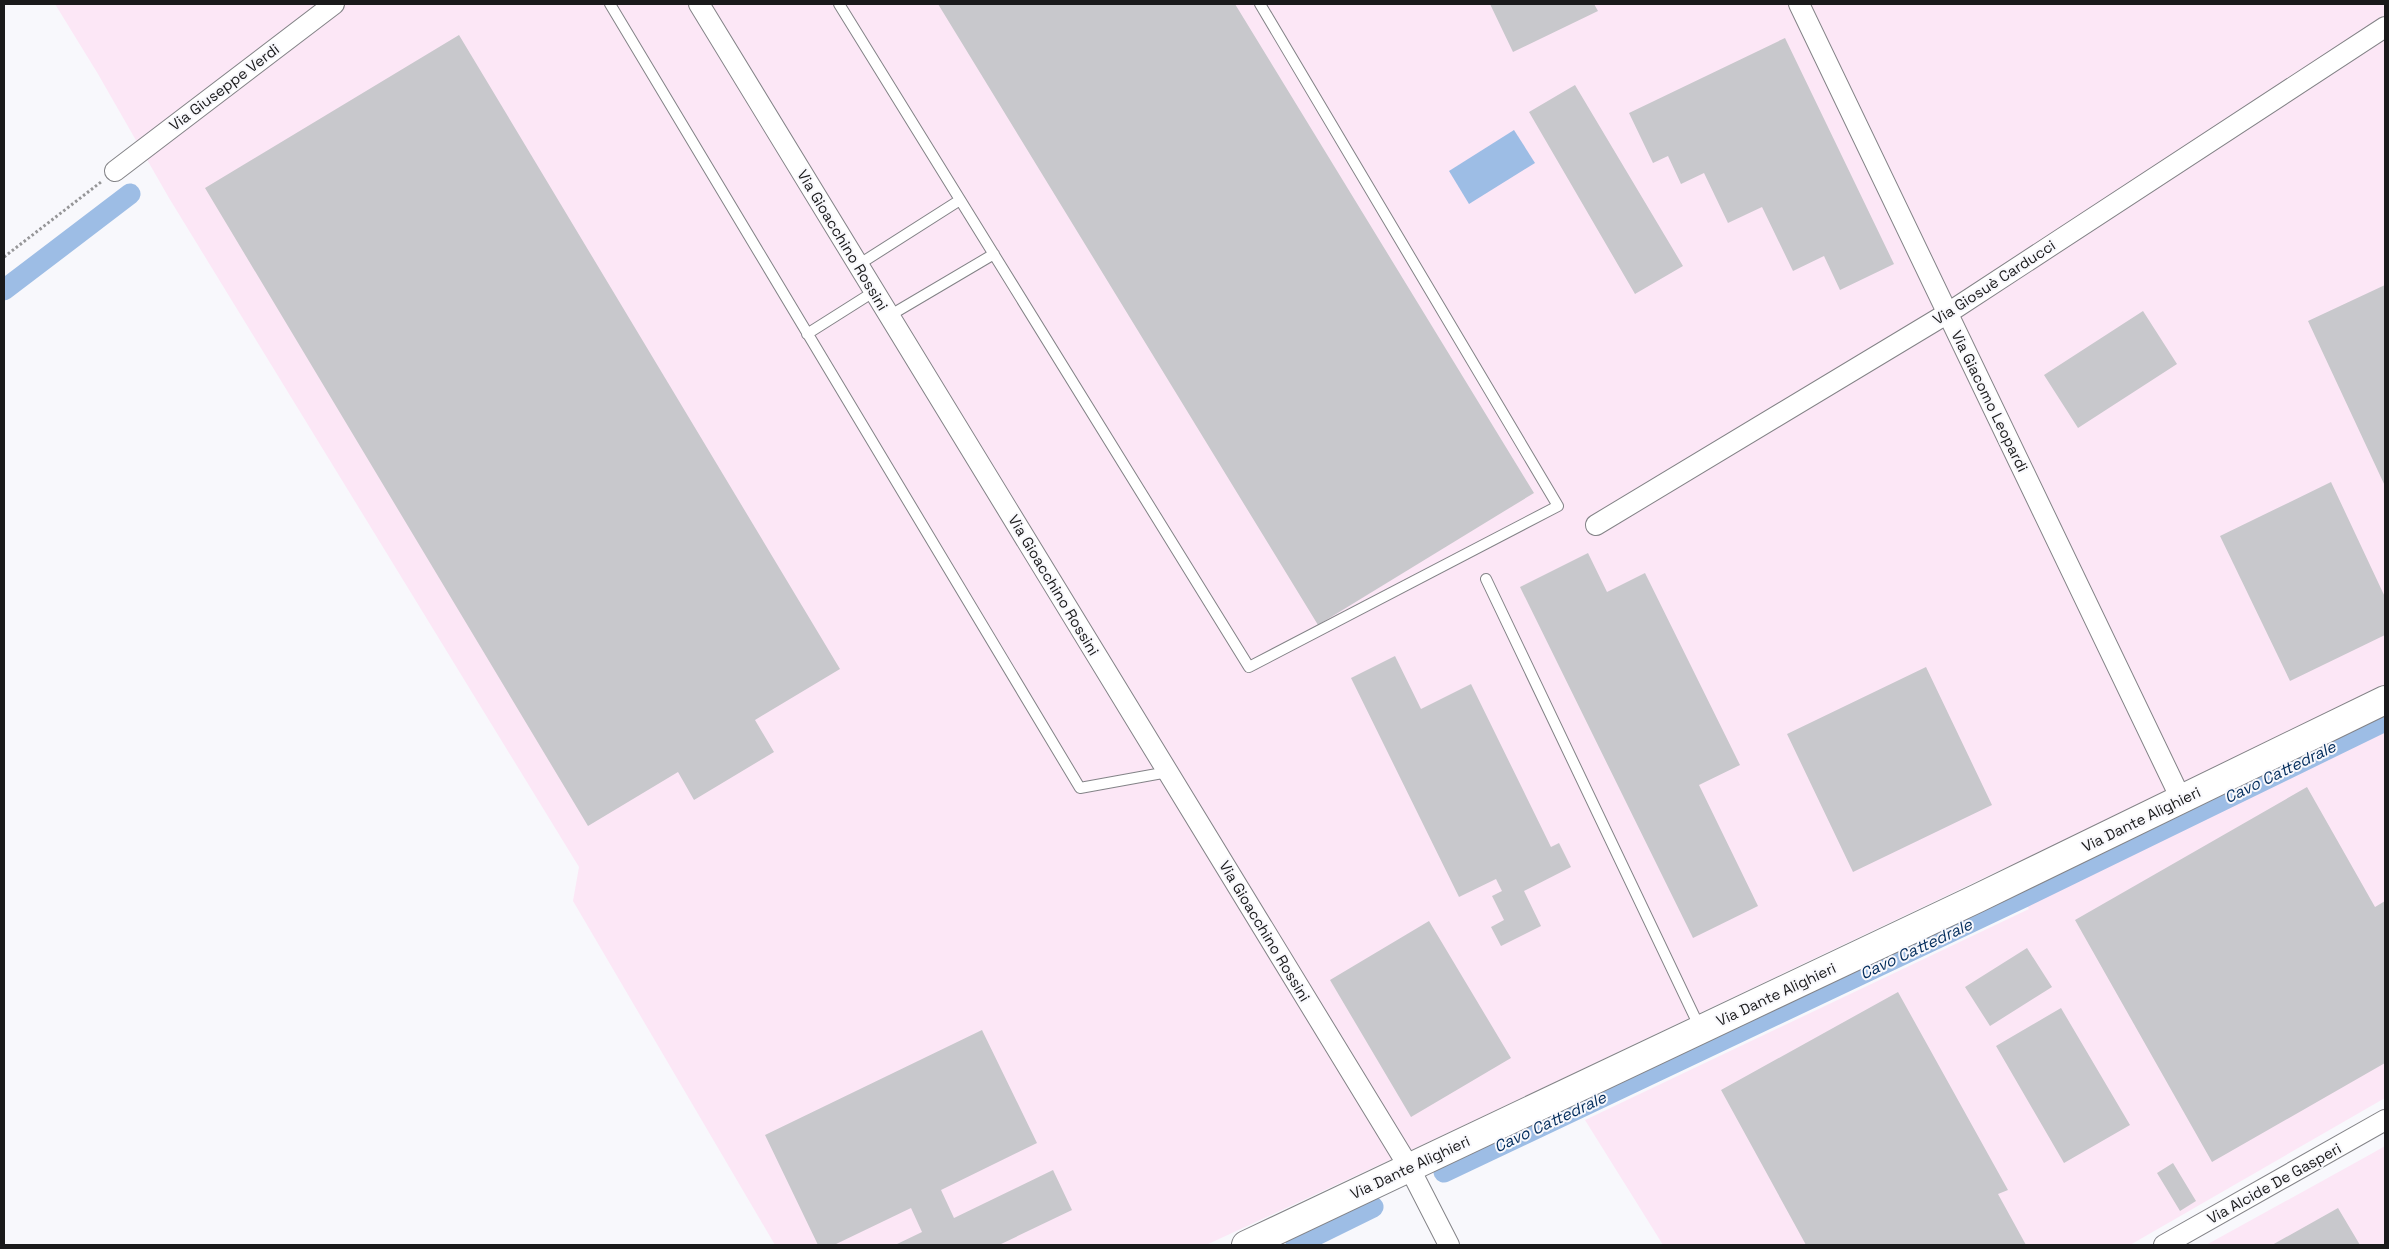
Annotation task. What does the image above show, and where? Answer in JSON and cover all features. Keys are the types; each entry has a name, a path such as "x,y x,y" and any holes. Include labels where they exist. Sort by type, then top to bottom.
{"main road":[{"name":"Via Dante Alighieri","path":"1246,1245 1409,1166 1978,898 2385,700"}],"street":[{"name":"Via Giuseppe Verdi","path":"115,170 334,4"},
{"name":"Via Gioacchino Rossini","path":"699,4 1409,1166"},
{"name":"Via Giacomo Leopardi","path":"1799,4 2181,799"},
{"name":"Via Giosuè Carducci","path":"1596,524 1948,313 2385,27"},
{"name":"Via Alcide De Gasperi","path":"2164,1245 2385,1120"},
{"path":"1409,1166 1448,1245"}],"lane":[{"path":"610,4 1080,788 1168,772"},
{"path":"839,4 1249,667 1558,506 1260,4"},
{"path":"858,265 960,200"},
{"path":"889,316 994,254"},
{"path":"807,334 875,291"},
{"path":"1486,579 1701,1029"}],"path":[{"path":"4,257 115,170"}],"shaded area":[{"path":"55,4 2385,4 2385,1098 2130,1245 1663,1245 1585,1120 2029,909 2009,866 1435,1139 1206,1245 775,1245 573,901 579,867 169,198 98,74"},
{"path":"2385,1146 2385,1245 2206,1245 2371,1154"}],"water":[{"path":"1514,130 1535,163 1469,204 1449,171"}],"building":[{"path":"938,4 1235,4 1534,493 1318,625"},
{"path":"1490,4 1594,4 1598,11 1513,52"},
{"path":"459,35 840,669 755,720 774,752 694,800 678,772 588,826 205,188"},
{"path":"1785,38 1894,264 1840,290 1824,256 1793,271 1762,207 1728,223 1704,173 1681,184 1668,156 1653,163 1629,113"},
{"path":"1575,85 1683,266 1635,294 1529,112"},
{"path":"2385,285 2385,486 2308,321"},
{"path":"2143,311 2177,364 2078,428 2044,375"},
{"path":"2331,482 2385,597 2385,635 2290,681 2220,536"},
{"path":"1588,553 1607,592 1645,573 1740,765 1699,785 1758,906 1693,938 1520,587"},
{"path":"1395,656 1421,709 1471,684 1551,847 1559,843 1571,867 1524,891 1541,926 1501,946 1491,927 1504,920 1492,896 1502,891 1496,879 1459,897 1351,678"},
{"path":"1926,667 1992,805 1853,872 1787,734"},
{"path":"2307,787 2375,907 2385,901 2385,1063 2212,1162 2075,920"},
{"path":"1429,921 1511,1058 1411,1117 1330,980"},
{"path":"2027,948 2052,987 1990,1026 1965,987"},
{"path":"1898,992 2008,1190 1998,1194 2026,1245 1806,1245 1721,1090"},
{"path":"2061,1008 2130,1125 2064,1163 1996,1046"},
{"path":"982,1030 1037,1143 941,1190 954,1218 1053,1170 1072,1210 999,1245 895,1245 922,1232 911,1208 834,1245 818,1245 765,1135"},
{"path":"2173,1163 2196,1201 2180,1211 2157,1173"},
{"path":"2338,1208 2360,1245 2272,1245"}],"waterway":[{"path":"4,290 130,194"},
{"name":"Cavo Cattedrale","path":"1444,1172 2024,897 2385,721"},
{"name":"Cavo Cattedrale","path":"1296,1245 1373,1207"}]}
